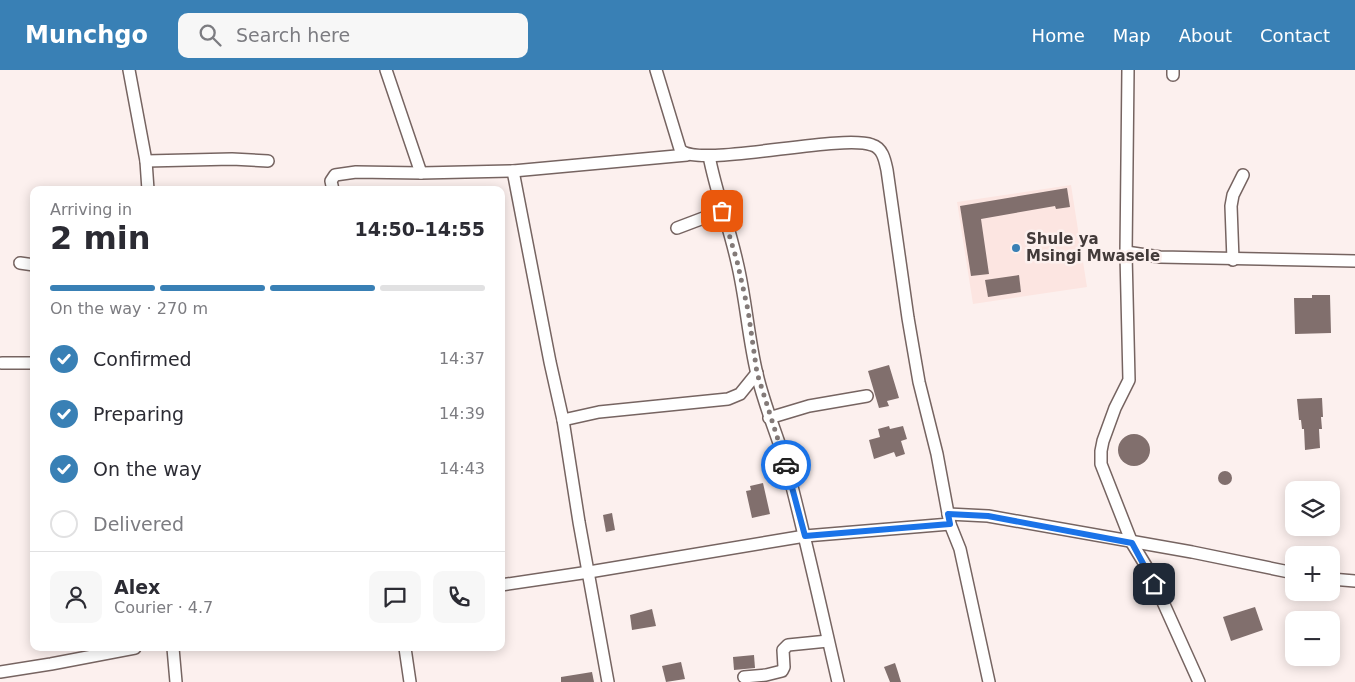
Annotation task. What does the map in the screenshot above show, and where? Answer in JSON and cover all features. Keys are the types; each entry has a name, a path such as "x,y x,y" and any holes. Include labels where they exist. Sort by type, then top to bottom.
{"street":[{"path":"129,70 146,161 148,186"},
{"path":"386,70 421,173"},
{"path":"656,70 680,149 687,155"},
{"path":"1128,70 1126,252 1129,380 1116,408 1104,441 1101,456 1108,485 1132,543 1149,571 1199,682"},
{"path":"333,186 332,180 335,175 356,172 421,173 513,170 687,155 709,156 833,144 872,144 880,150 888,170 908,318 919,382 937,454 949,519 960,549 989,682"},
{"path":"709,156 748,310 757,373 769,418 789,474 838,682"},
{"path":"146,161 232,159 268,161"},
{"path":"513,170 550,362 564,420 588,572 608,682"},
{"path":"1233,260 1231,206 1233,195 1243,175"},
{"path":"677,228 722,211"},
{"path":"1126,252 1160,257 1233,260 1355,261"},
{"path":"20,264 30,265"},
{"path":"2,363 30,363"},
{"path":"564,420 600,412 728,399 740,394 757,373"},
{"path":"769,418 809,406 867,396"},
{"path":"505,584 805,536 988,516 1132,543 1192,552 1285,571"},
{"path":"1340,580 1355,582"},
{"path":"744,677 766,675 783,670 783,650 786,646 828,641"},
{"path":"0,672 118,651"},
{"path":"173,651 176,682"},
{"path":"405,651 410,682"}],"shaded area":[{"path":"1071,185 1087,287 973,304 957,202"}],"building":[{"path":"1067,188 1070,207 1056,209 1055,206 981,219 989,274 971,276 960,206"},
{"path":"1019,275 1021,292 988,297 985,280"},
{"path":"1312,295 1330,295 1331,333 1295,334 1294,298 1312,298"},
{"path":"889,365 899,398 887,401 889,406 879,408 868,371"},
{"path":"1322,398 1322,429 1319,429 1320,448 1305,450 1304,429 1302,429 1301,420 1299,420 1297,399"},
{"path":"889,426 890,429 903,426 907,439 901,441 905,454 896,457 894,452 874,459 869,440 880,437 878,429"},
{"path":"1134,434 1146,438 1150,450 1146,462 1134,466 1122,462 1118,450 1122,438"},
{"path":"1225,471 1230,473 1232,478 1230,483 1225,485 1220,483 1218,478 1220,473"},
{"path":"763,483 770,514 752,518 746,491 751,490 750,486"},
{"path":"612,513 615,530 606,532 603,515"},
{"path":"1255,607 1263,630 1231,641 1223,617"},
{"path":"652,609 656,626 632,630 630,615"},
{"path":"754,655 755,668 734,670 733,657"},
{"path":"681,662 685,679 666,682 662,666"},
{"path":"895,663 901,682 890,682 884,667"},
{"path":"592,672 594,682 561,682 561,677"}],"way so far":[{"path":"722,211 737,261 748,310 757,373 769,418 786,465"}],"place":[{"name":"Shule ya Msingi Mwasele","path":"1016,248"}],"route":[{"path":"786,465 797,512 805,536 950,524 948,514 988,516 1132,543 1149,571 1154,584"}]}
